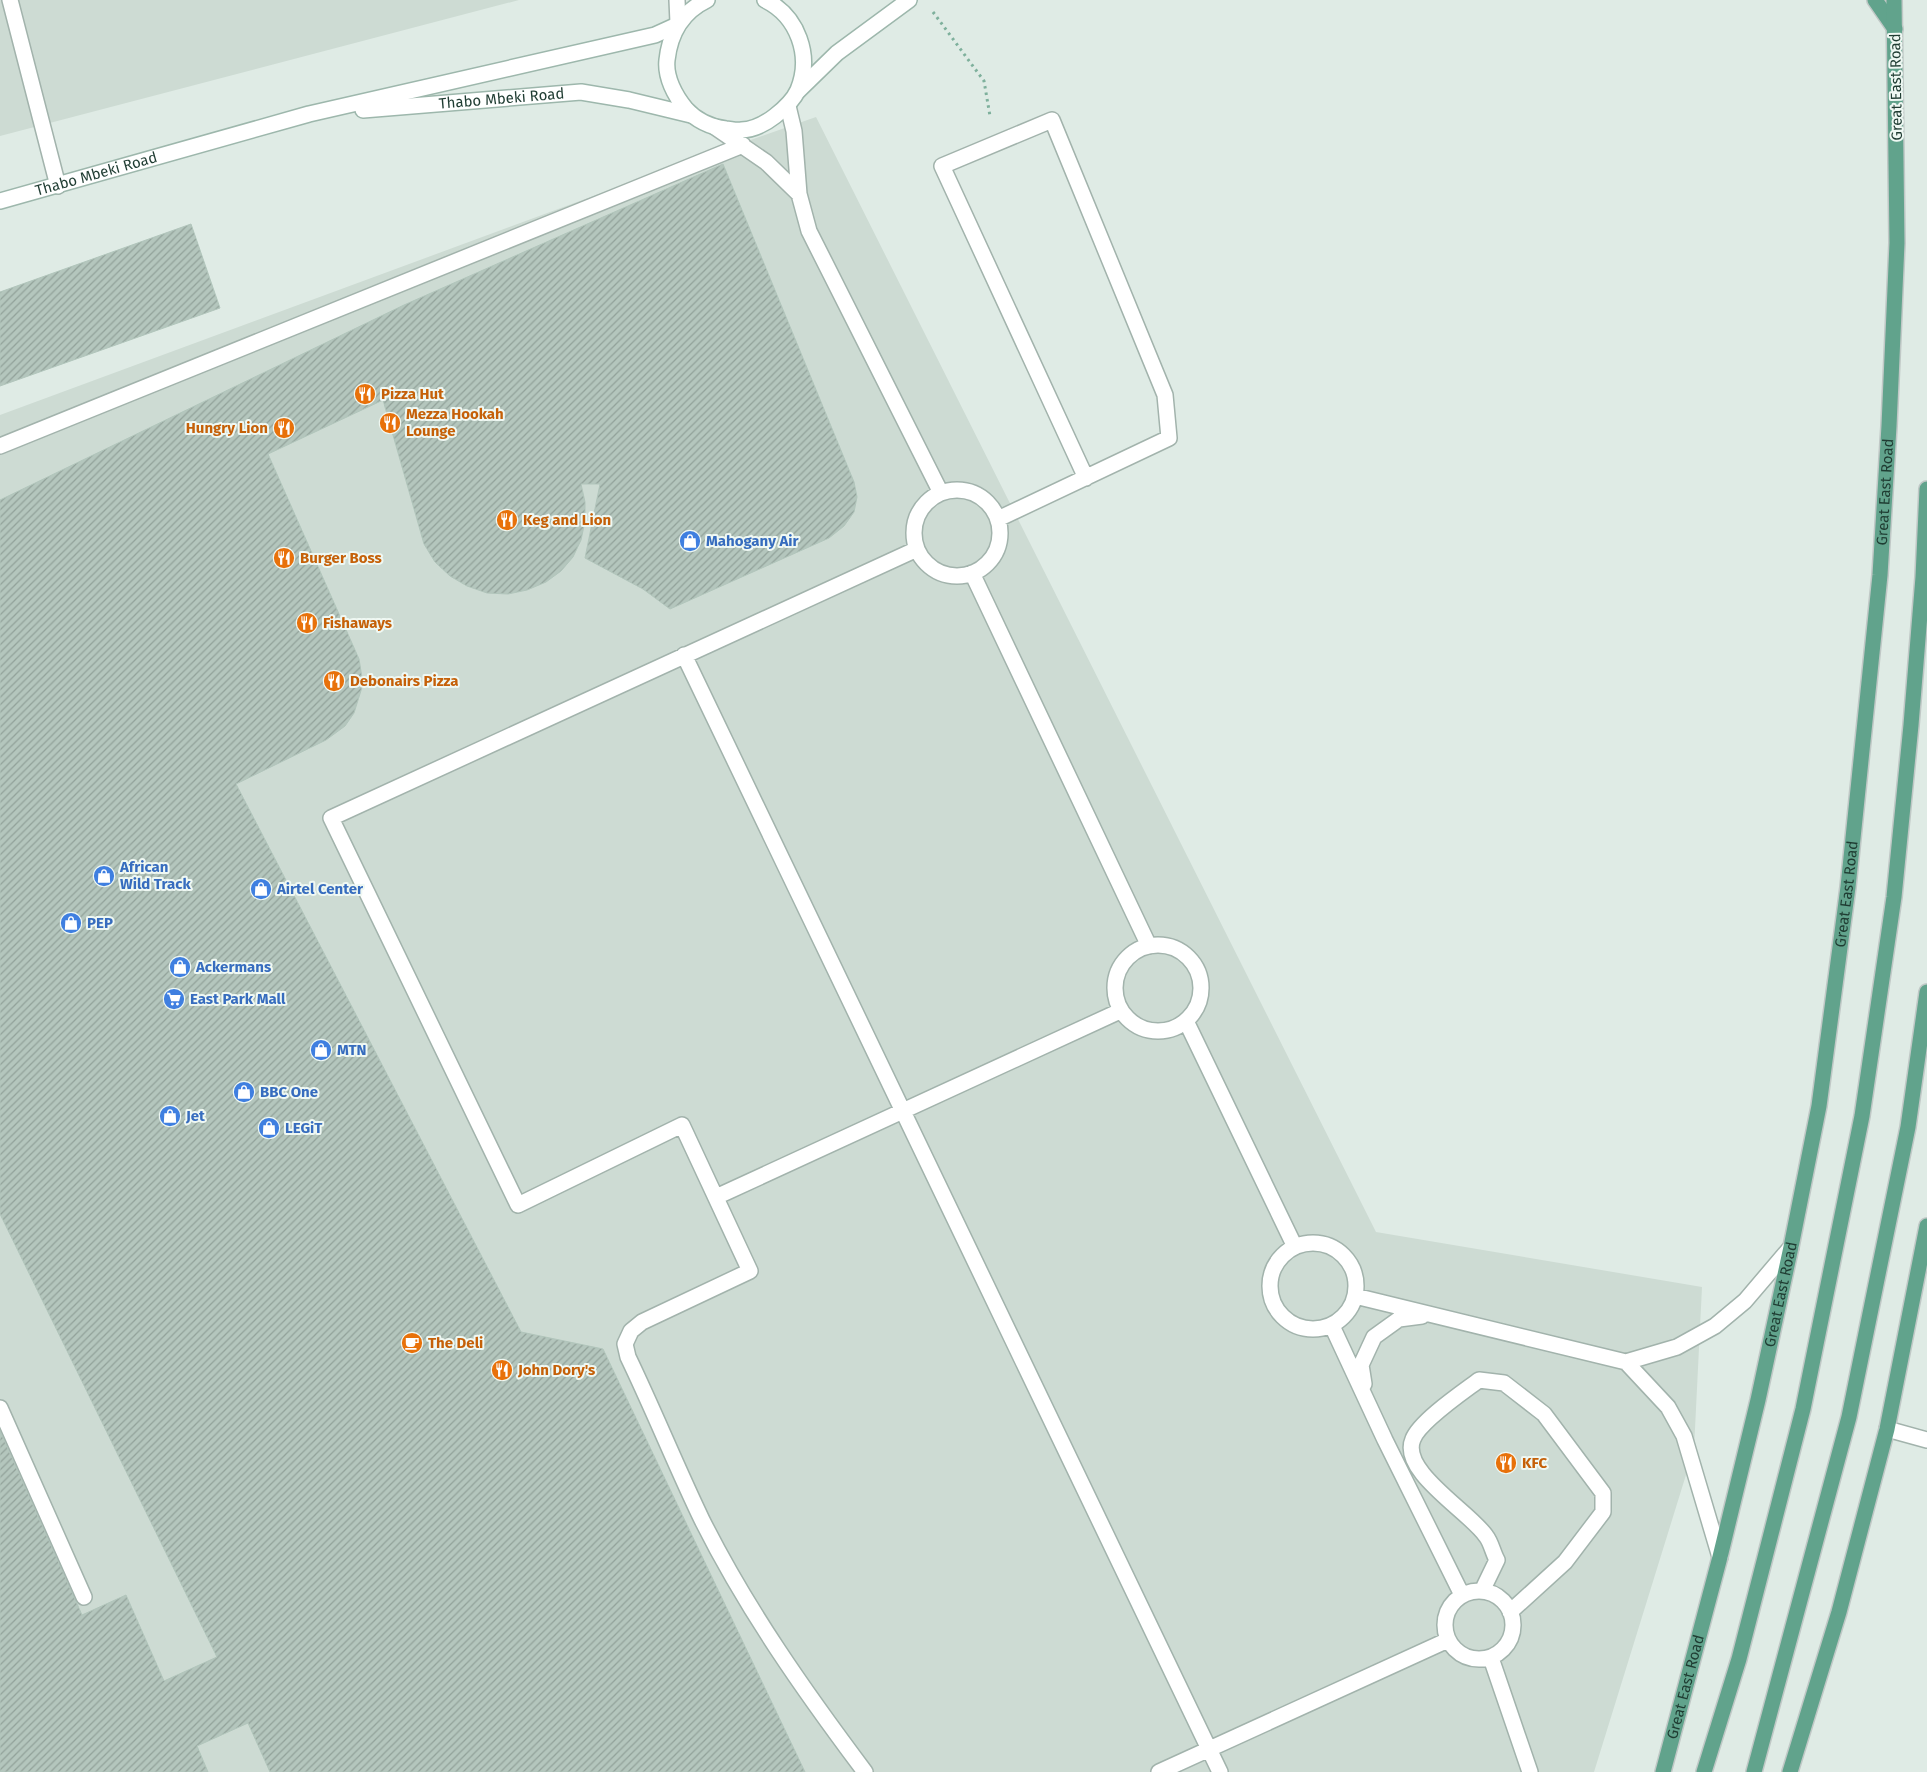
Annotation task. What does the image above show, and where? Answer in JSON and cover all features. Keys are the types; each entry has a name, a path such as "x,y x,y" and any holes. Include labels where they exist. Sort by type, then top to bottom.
{"main road":[{"path":"10,0 58,186"},
{"path":"677,0 678,24"},
{"name":"Thabo Mbeki Road","path":"691,115 678,101 670,82 666,63 669,44 678,24 695,6 707,0"},
{"name":"Thabo Mbeki Road","path":"765,0 776,6 792,23 802,44 804,68 798,91"},
{"name":"Thabo Mbeki Road","path":"309,114 581,92 630,100 691,115 715,127 741,130 767,123 788,106 798,91 837,52 909,0"},
{"path":"1875,0 1895,30"},
{"name":"Great East Road","path":"1663,1772 1720,1556 1758,1400 1791,1247 1819,1106 1848,887 1880,575 1889,426 1898,243 1894,0"},
{"name":"Thabo Mbeki Road","path":"0,201 309,114 655,35 678,24"},
{"path":"788,106 794,131 799,194 809,231 941,493"},
{"path":"998,519 1086,478 1170,438 1164,395 1052,120 942,166 1086,478"},
{"path":"715,127 766,162 799,194"},
{"path":"0,446 743,146"},
{"path":"1704,1772 1739,1659 1803,1409 1862,1116 1895,887 1923,577 1927,489"},
{"path":"952,490 964,490 975,494 992,508 998,519 1000,532 998,544 992,557 983,567 972,573 955,576 939,572 926,563 916,549 914,536 915,522 920,509 930,499 941,493 952,490"},
{"path":"865,1772 806,1693 750,1604 703,1520 628,1357 624,1344 631,1331 642,1322 750,1271 682,1126 518,1205 331,818 916,549"},
{"path":"972,573 1149,946"},
{"path":"684,655 1220,1772"},
{"path":"1162,945 1174,948 1194,964 1199,975 1200,1000 1194,1012 1186,1021 1173,1029 1158,1032 1144,1030 1130,1023 1120,1011 1115,996 1115,979 1122,964 1134,952 1149,946 1162,945"},
{"path":"1754,1772 1849,1417 1908,1127 1927,992"},
{"path":"716,1197 1120,1011"},
{"path":"1186,1021 1295,1248"},
{"path":"1790,1772 1840,1612 1887,1428 1927,1226"},
{"path":"1308,1244 1322,1244 1334,1249 1345,1257 1353,1269 1356,1282 1355,1296 1351,1308 1343,1318 1332,1326 1317,1329 1303,1328 1289,1323 1278,1312 1272,1298 1270,1284 1274,1268 1283,1256 1295,1248 1308,1244"},
{"path":"1355,1296 1626,1362 1677,1347 1715,1326 1745,1300 1791,1247"},
{"path":"1366,1395 1361,1365 1374,1337 1399,1319 1431,1315"},
{"path":"1332,1326 1366,1395 1384,1440 1462,1595"},
{"path":"1626,1362 1668,1407 1684,1436 1720,1556"},
{"path":"1482,1591 1497,1560 1486,1536 1419,1469 1410,1451 1412,1439 1416,1433 1453,1399 1479,1380 1504,1383 1544,1414 1604,1493 1602,1512 1565,1562 1510,1612"},
{"path":"0,1408 84,1597"},
{"path":"1887,1428 1927,1440"},
{"path":"1482,1591 1500,1597 1510,1612 1513,1630 1506,1646 1491,1658 1474,1660 1458,1654 1448,1640 1444,1624 1449,1608 1462,1595 1482,1591"},
{"path":"1158,1772 1448,1640"},
{"path":"1491,1658 1530,1772"}],"path":[{"path":"929,7 984,81 995,144"}],"shaded area":[{"path":"0,0 519,0 0,136"},
{"path":"816,117 1376,1232 1702,1287 1694,1449 1594,1772 0,1772 0,415 653,174"}],"building":[{"name":"East Park Mall","path":"723,164 854,482 857,497 854,512 844,526 829,538 670,609 643,589 585,558 600,484 581,484 585,502 585,521 581,540 573,557 561,571 546,582 527,590 508,594 487,593 467,586 450,576 435,562 424,544 383,400 268,454 359,659 363,684 354,713 345,726 326,740 236,784 521,1332 603,1349 805,1772 270,1772 248,1723 197,1746 208,1772 0,1772 0,1431 82,1615 126,1595 164,1681 217,1657 0,1214 0,500 404,305"},
{"path":"191,224 220,308 0,386 0,292"}],"place":[{"name":"Pizza Hut","path":"365,394"},
{"name":"Mezza Hookah Lounge","path":"390,423"},
{"name":"Hungry Lion","path":"284,428"},
{"name":"Keg and Lion","path":"507,520"},
{"name":"Mahogany Air","path":"690,541"},
{"name":"Burger Boss","path":"284,558"},
{"name":"Fishaways","path":"307,623"},
{"name":"Debonairs Pizza","path":"334,681"},
{"name":"African Wild Track","path":"104,876"},
{"name":"Airtel Center","path":"261,889"},
{"name":"PEP","path":"71,923"},
{"name":"Ackermans","path":"180,967"},
{"name":"East Park Mall","path":"174,999"},
{"name":"MTN","path":"321,1050"},
{"name":"BBC One","path":"244,1092"},
{"name":"Jet","path":"170,1116"},
{"name":"LEGiT","path":"269,1128"},
{"name":"The Deli","path":"412,1343"},
{"name":"John Dory's","path":"502,1370"},
{"name":"KFC","path":"1506,1463"}]}
